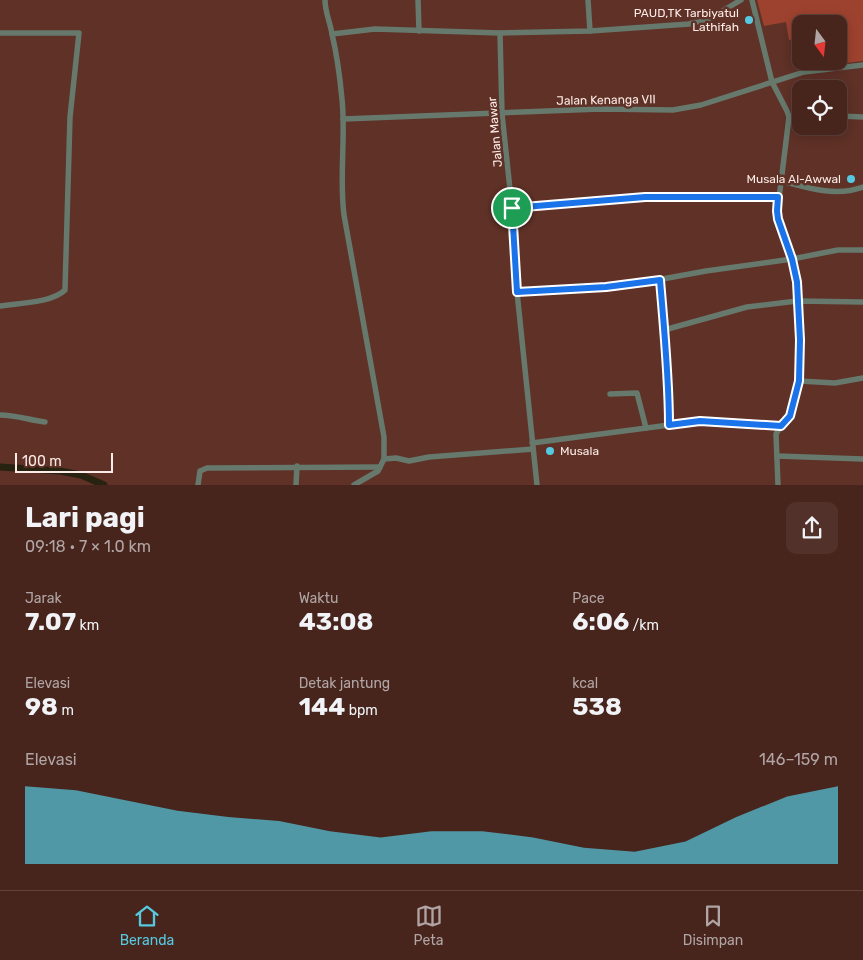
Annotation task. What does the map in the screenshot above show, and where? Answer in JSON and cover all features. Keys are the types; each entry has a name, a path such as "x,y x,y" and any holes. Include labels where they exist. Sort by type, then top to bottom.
{"street":[{"path":"325,0 342,101 344,134 343,209 350,256 366,330 384,433 384,459 380,467 374,474 354,485"},
{"path":"418,0 419,31"},
{"path":"588,0 590,31"},
{"path":"332,34 376,29 500,33 590,31 700,22 709,19 741,0"},
{"path":"752,0 772,82 787,110 782,181 778,197 777,215 792,259 797,282 800,340 799,381 790,416 776,434 778,485"},
{"path":"0,33 79,33 70,117 65,290 58,295 40,301 0,306"},
{"name":"Jalan Mawar","path":"500,33 502,114 512,208 517,292 537,485"},
{"name":"Jalan Kenanga VII","path":"343,119 600,109 686,108 701,105 804,72 863,65"},
{"path":"847,116 863,117"},
{"path":"788,117 792,117"},
{"path":"782,181 820,191 848,191 863,187"},
{"path":"512,208 645,197 778,197"},
{"path":"517,292 606,287 792,259 838,250 863,250"},
{"path":"660,280 665,356 669,384 669,425"},
{"path":"664,330 746,307 798,301 863,302"},
{"path":"799,381 835,383 863,378"},
{"path":"610,394 637,393 646,428"},
{"path":"0,415 15,415 24,419 45,422"},
{"path":"384,459 414,460 533,446 700,421 781,426"},
{"path":"777,456 863,459"},
{"path":"296,485 297,466"},
{"path":"198,485 200,471 204,468 380,467"}],"shaded area":[{"path":"757,0 863,0 863,61 848,63 848,15 792,15 792,39 789,40 786,22 764,26"}],"waterway":[{"path":"0,467 60,471 81,475 104,485"}],"place":[{"name":"PAUD,TK Tarbiyatul Lathifah","path":"749,20"},
{"name":"Musala Al-Awwal","path":"851,179"},
{"name":"Musala","path":"550,451"}],"route":[{"path":"645,197 778,197 777,215 792,259 797,282 800,340 799,381 789,420 781,426 700,421 669,425 669,384 665,356 660,280 606,287 517,292 512,208 645,197"}]}
